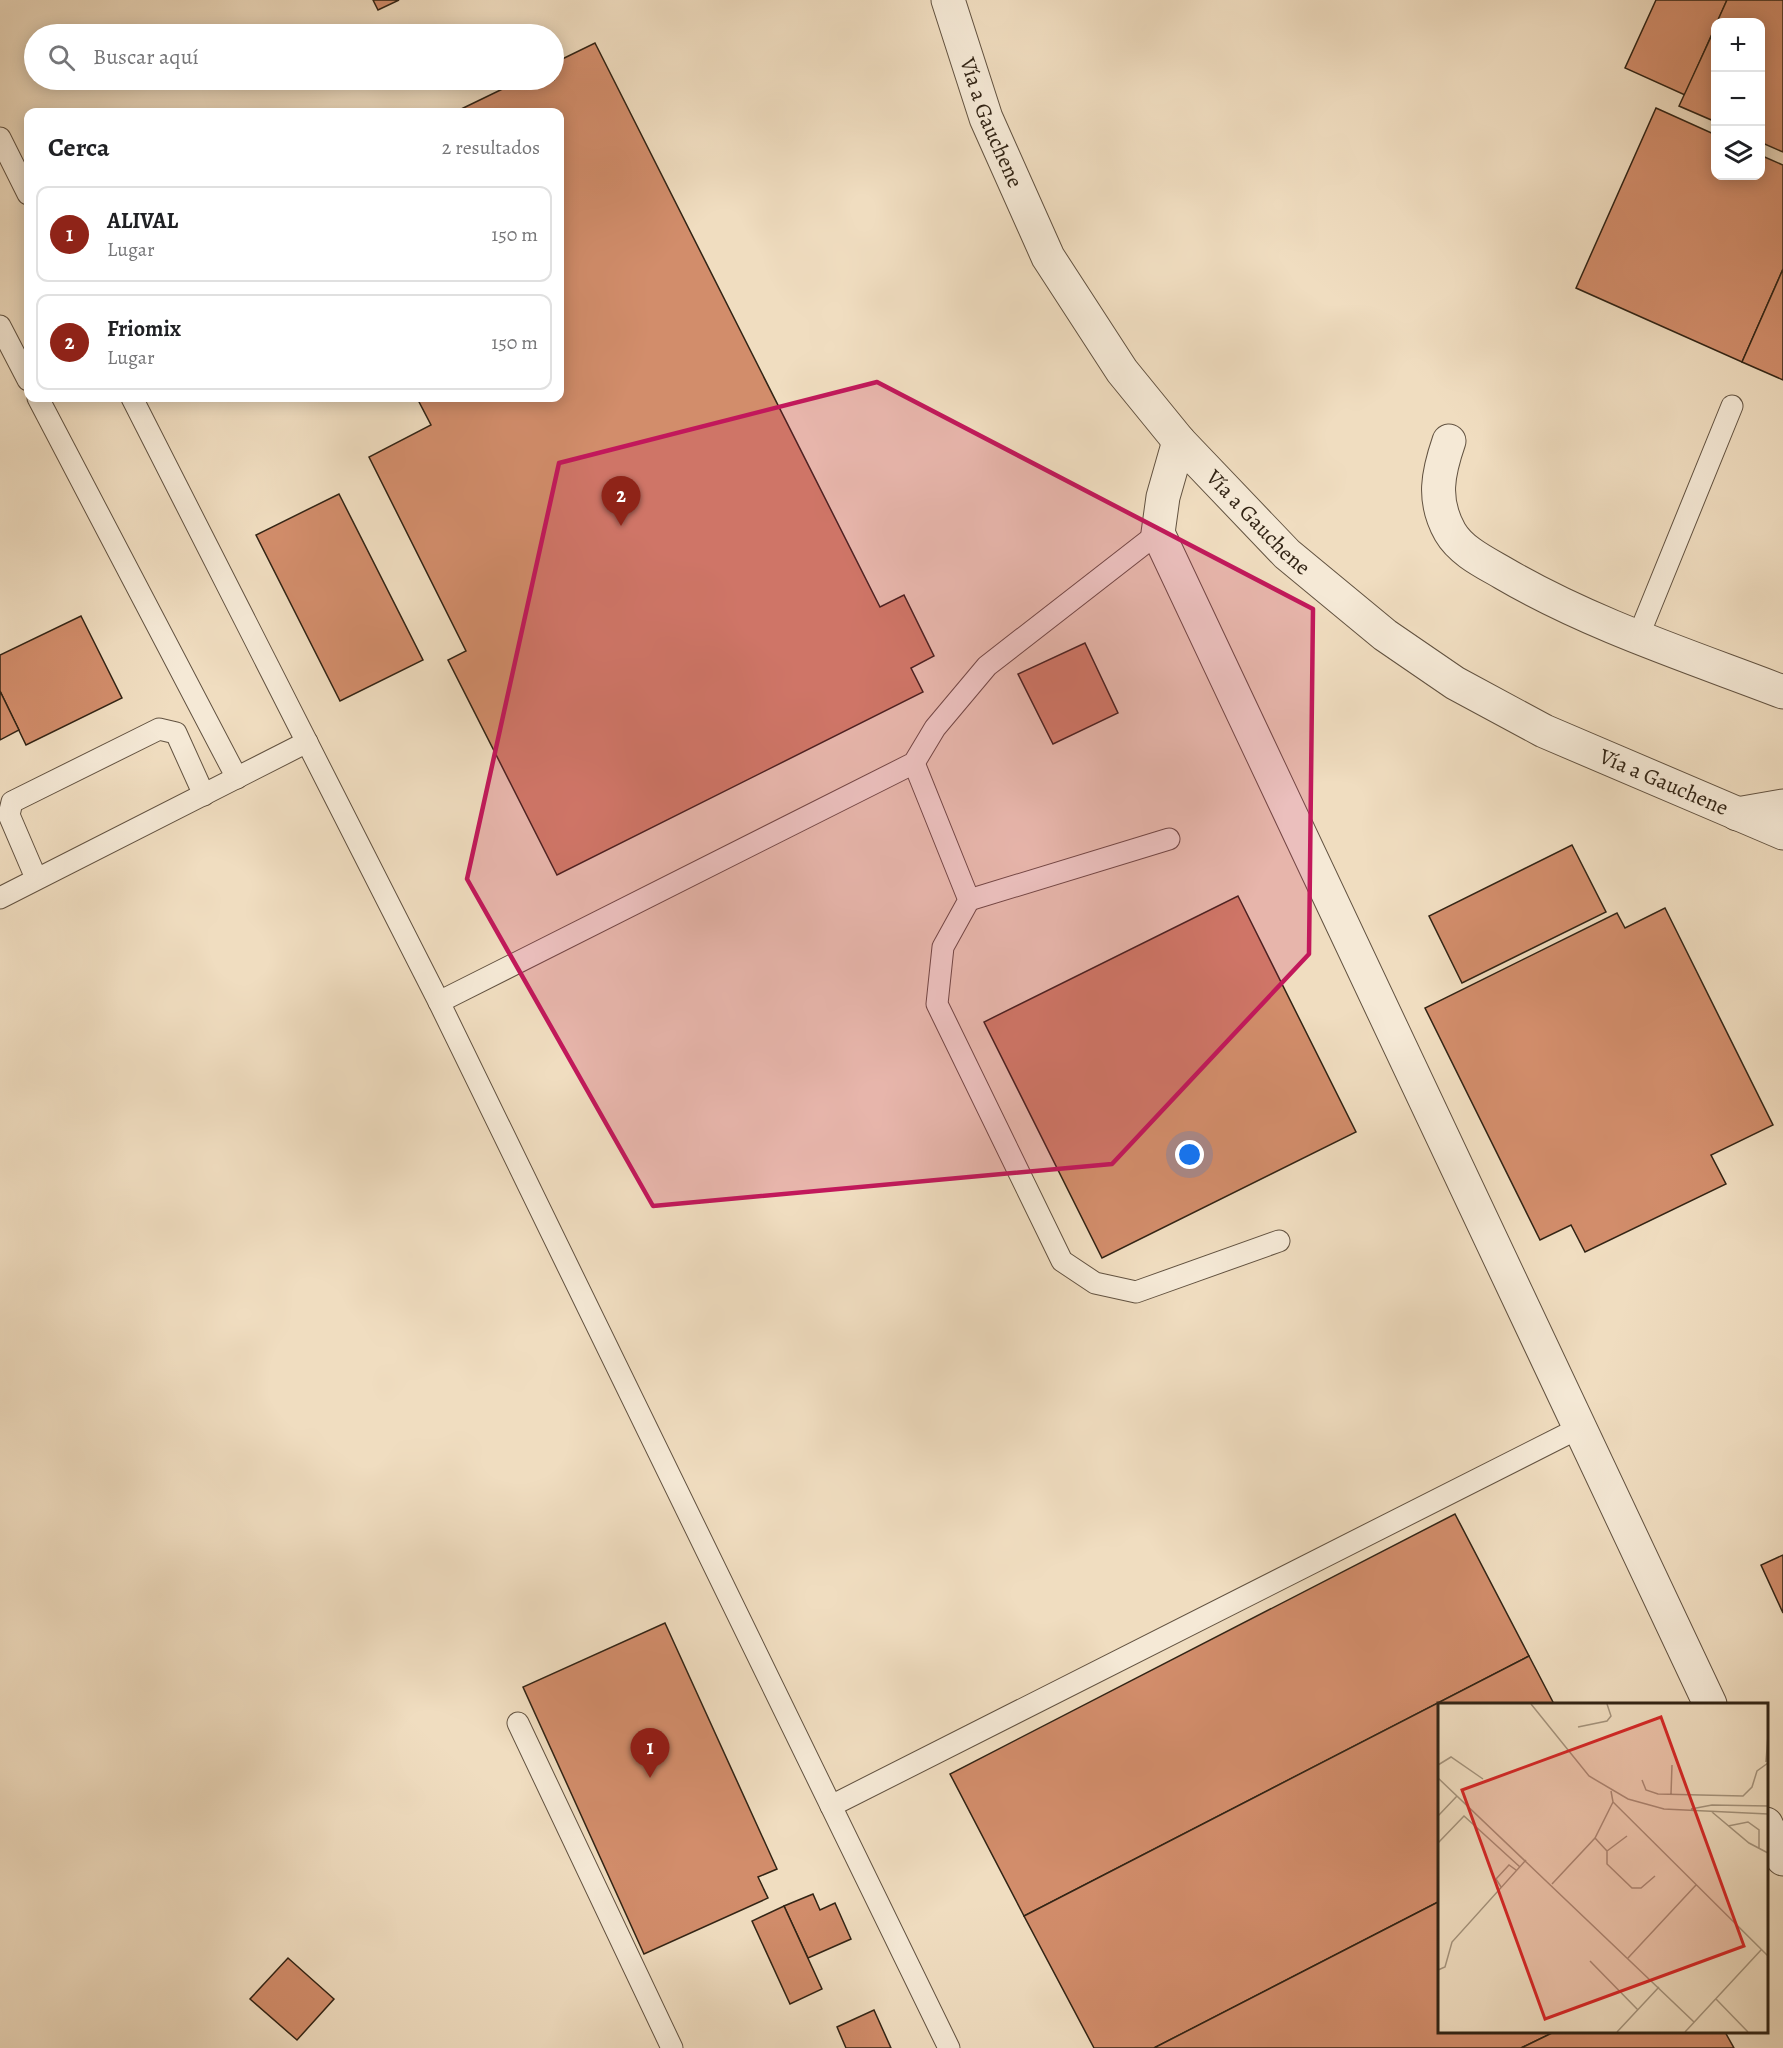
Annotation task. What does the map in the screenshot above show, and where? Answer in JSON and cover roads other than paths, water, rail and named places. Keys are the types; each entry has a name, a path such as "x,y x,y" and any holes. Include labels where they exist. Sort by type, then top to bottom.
{"street":[{"name":"Vía a Gauchene","path":"948,0 986,118 1048,257 1122,371 1179,441 1287,554 1385,635 1455,683 1544,731 1783,833"},
{"path":"1179,441 1163,497 1158,533 1710,1703"},
{"path":"1449,441 1438,473 1438,506 1450,534 1470,554 1542,596 1638,637 1783,692"},
{"path":"1737,814 1783,806"},
{"path":"1768,1826 1783,1859"}],"lane":[{"path":"0,138 24,186"},
{"path":"0,326 24,372"},
{"path":"40,402 237,778"},
{"path":"134,402 440,1002 949,2048"},
{"path":"1638,637 1732,406"},
{"path":"440,1002 914,763 935,728 987,666 1158,533"},
{"path":"36,878 9,815 12,802 159,729 176,733 204,795"},
{"path":"0,898 307,742"},
{"path":"914,763 969,900"},
{"path":"1169,839 969,900 943,947 937,1004 1062,1261 1095,1283 1136,1292 1279,1241"},
{"path":"831,1806 1579,1428"},
{"path":"518,1723 672,2048"}],"place":[{"name":"Friomix","path":"621,526"},
{"name":"ALIVAL","path":"650,1778"}]}
